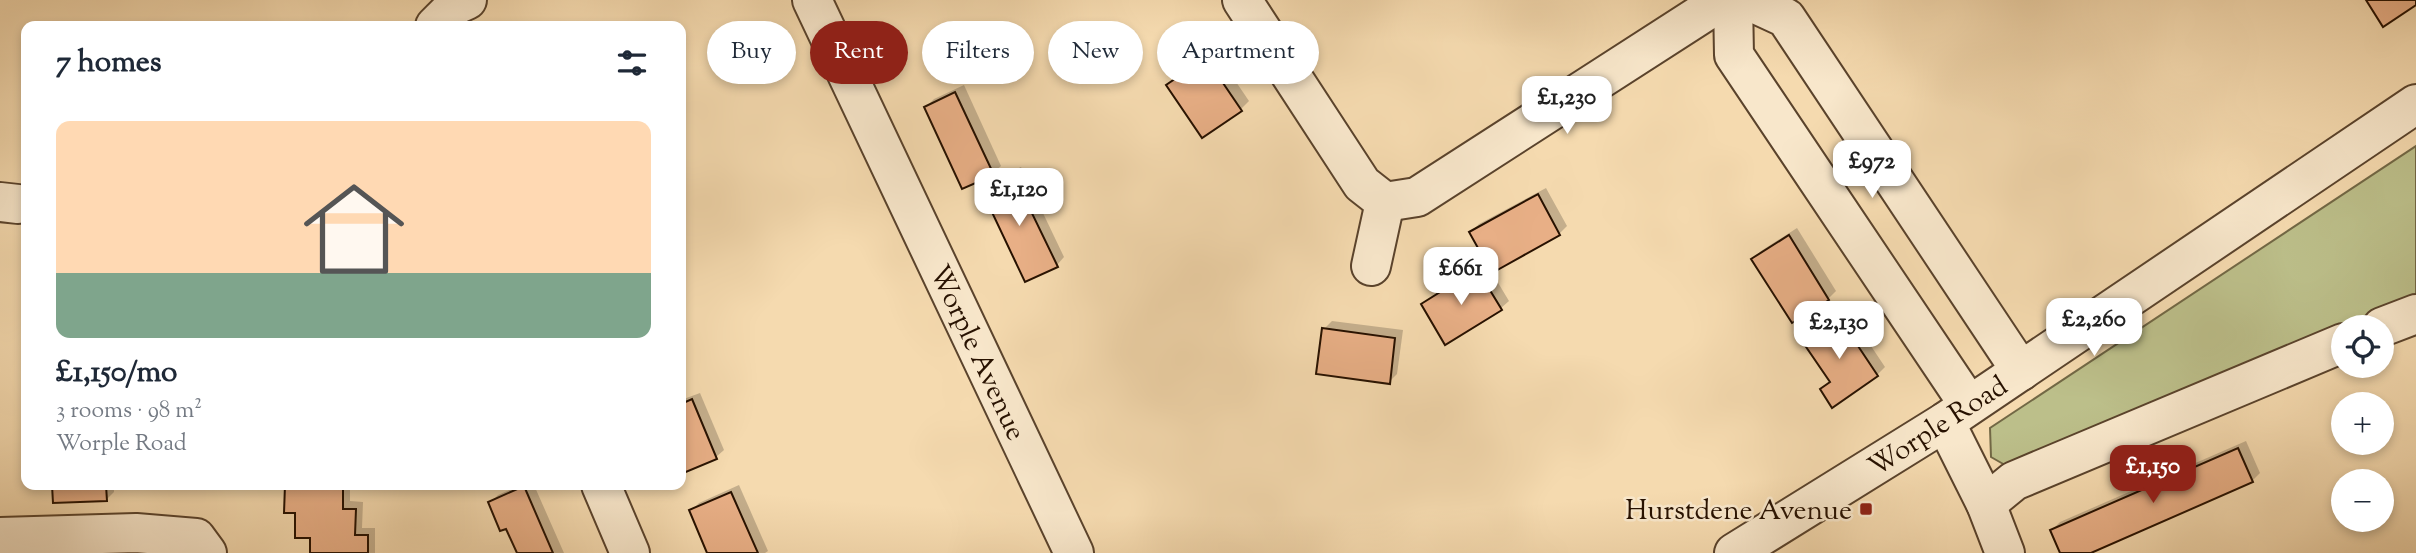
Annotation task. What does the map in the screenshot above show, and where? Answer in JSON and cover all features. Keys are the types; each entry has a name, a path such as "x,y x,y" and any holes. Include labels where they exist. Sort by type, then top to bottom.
{"street":[{"path":"440,21 456,5 467,0"},
{"name":"Worple Avenue","path":"812,0 1074,553"},
{"path":"1242,0 1362,184 1385,202 1417,197 1723,0"},
{"path":"1733,0 1734,55 1957,414 2005,553"},
{"path":"1746,0 1786,18 2021,372"},
{"name":"Worple Road","path":"1734,553 2021,372 2416,104"},
{"path":"1371,266 1385,202"},
{"path":"2394,322 2416,314"},
{"path":"1986,504 2014,481 2331,348"},
{"path":"603,490 629,553"},
{"path":"0,537 136,533 196,538 206,553"}],"green space":[{"path":"2416,146 2416,303 2388,315 2331,315 2331,332 2012,469 1991,457 1990,428"}],"building":[{"path":"2366,0 2416,0 2416,5 2383,27"},
{"path":"1224,84 1242,111 1202,138 1166,85"},
{"path":"955,92 994,175 962,189 924,107"},
{"path":"1013,174 1058,267 1025,282 981,189"},
{"path":"1538,194 1560,235 1492,273 1469,232"},
{"path":"1789,235 1829,300 1792,323 1751,259"},
{"path":"1477,269 1502,310 1445,345 1421,304"},
{"path":"1838,316 1878,376 1832,408 1820,389 1830,382 1802,341"},
{"path":"1322,328 1395,338 1390,384 1316,374"},
{"path":"692,399 717,459 686,472 686,402"},
{"path":"2238,448 2253,482 2091,553 2060,553 2050,530"},
{"path":"52,490 106,490 107,501 53,503"},
{"path":"285,490 343,490 343,509 356,509 355,535 368,535 368,553 310,553 310,538 295,538 295,513 284,513"},
{"path":"515,490 526,490 553,553 517,553 506,529 500,531 488,502"},
{"path":"731,492 758,553 707,553 689,510"}],"place":[{"name":"Hurstdene Avenue","path":"1866,509"}]}
